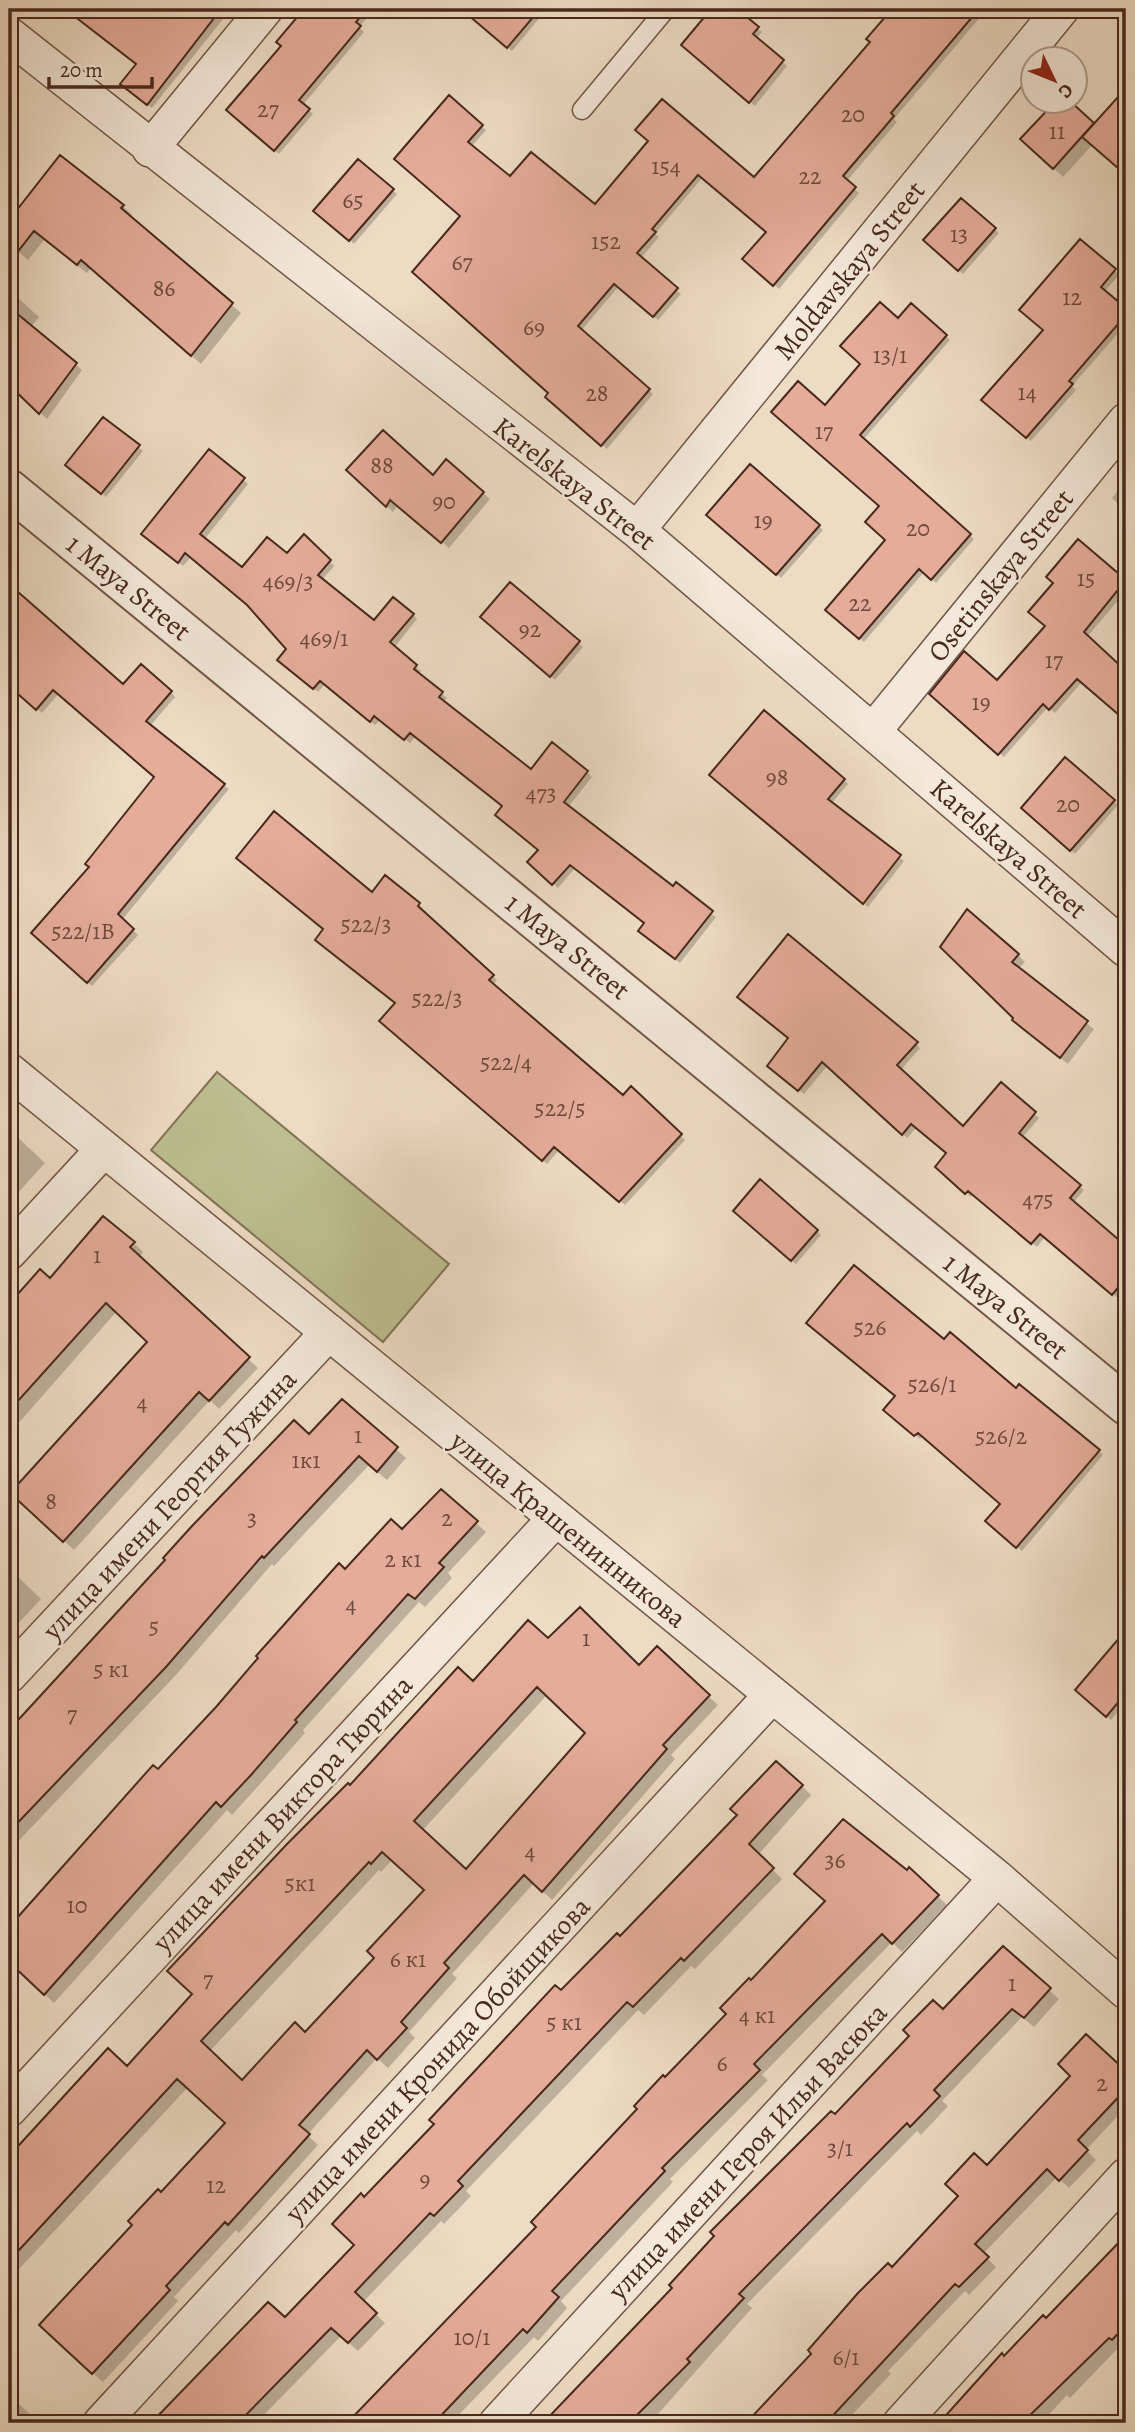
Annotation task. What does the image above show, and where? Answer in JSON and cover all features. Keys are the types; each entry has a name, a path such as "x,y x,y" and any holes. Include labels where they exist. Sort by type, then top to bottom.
{"street":[{"path":"150,149 265,9"},
{"name":"Moldavskaya Street","path":"638,530 1061,9"},
{"name":"Karelskaya Street","path":"9,35 150,149 638,530 1123,940"},
{"name":"Osetinskaya Street","path":"874,730 1126,421"},
{"name":"1 Maya Street","path":"9,489 1126,1405"},
{"name":"улица Крашенинникова","path":"9,1071 997,1878 1126,1991"},
{"path":"9,1252 104,1149"},
{"name":"улица имени Георгия Гужина","path":"9,1675 329,1332"},
{"name":"улица имени Виктора Тюрина","path":"9,2109 556,1518"},
{"name":"улица имени Кронида Обойщикова","path":"102,2423 772,1695"},
{"name":"улица имени Героя Ильи Васюка","path":"497,2423 997,1878"},
{"path":"901,2423 1126,2176"}],"lane":[{"path":"582,110 666,9"}],"green space":[{"path":"217,1072 449,1264 383,1342 151,1150"}],"building":[{"path":"65,9 221,9 147,105 120,84 136,64"},
{"path":"304,9 367,9 356,22 361,26 299,100 310,109 274,151 226,110 281,46 276,42"},
{"path":"461,9 540,9 507,48"},
{"path":"711,9 737,9 759,27 753,34 784,60 749,103 681,45"},
{"path":"892,9 979,9 891,113 894,116 843,176 856,187 773,286 742,259 766,232 698,175 652,229 656,232 637,253 678,288 653,317 614,284 578,326 650,389 601,446 545,397 548,393 412,272 460,216 394,159 449,95 483,125 468,142 510,176 531,152 595,204 648,141 635,130 662,99 754,177 870,42 866,39"},
{"path":"1126,88 1126,175 1082,137"},
{"path":"1042,116 1086,116 1094,123 1053,169 1020,139"},
{"path":"60,155 124,205 121,208 233,303 191,356 81,260 77,265 34,231 9,263 9,220"},
{"path":"358,159 394,189 349,241 313,211"},
{"path":"961,198 996,228 958,271 923,240"},
{"path":"1080,239 1116,269 1101,287 1126,308 1126,315 1069,381 1073,384 1026,438 981,400 1043,330 1019,310"},
{"path":"880,302 898,318 911,303 947,335 860,435 971,534 931,580 919,569 859,639 825,610 885,540 865,522 879,506 771,412 798,381 825,405 860,364 840,346"},
{"path":"9,307 77,363 39,414 9,385"},
{"path":"103,417 140,445 101,494 65,465"},
{"path":"383,430 433,475 446,459 484,492 441,543 390,500 386,507 346,470"},
{"path":"209,449 245,478 200,534 242,567 267,537 287,553 304,534 331,560 318,575 374,620 393,597 414,614 390,642 417,665 414,669 443,692 439,697 531,769 552,742 588,771 564,802 673,886 676,882 713,911 675,959 638,931 644,923 570,865 552,885 527,862 538,850 495,815 502,806 410,733 404,740 374,716 370,722 320,681 313,689 277,660 286,649 247,605 185,553 178,563 141,534"},
{"path":"750,464 820,525 776,575 706,515"},
{"path":"1078,539 1126,580 1084,632 1126,671 1126,721 1077,679 1049,710 1043,704 998,755 929,694 964,651 997,680 1045,626 1028,612 1053,583 1046,577"},
{"path":"510,582 580,641 550,677 480,617"},
{"path":"9,584 123,684 141,664 172,691 146,721 225,784 118,914 134,929 87,983 31,933 89,867 85,864 154,777 53,690 36,710 9,686"},
{"path":"764,710 845,779 828,799 901,855 863,904 709,775"},
{"path":"1065,757 1115,800 1070,851 1021,808"},
{"path":"274,811 372,892 385,875 420,903 418,906 494,975 489,980 623,1095 631,1086 682,1134 619,1202 554,1147 542,1161 379,1021 395,1003 315,940 323,929 236,858"},
{"path":"967,909 1019,954 1012,962 1088,1021 1060,1058 1012,1020 1013,1018 940,947"},
{"path":"788,934 918,1042 897,1065 963,1126 1001,1082 1036,1112 1019,1133 1081,1185 1070,1198 1126,1246 1126,1278 1112,1295 1040,1234 1031,1244 968,1191 965,1194 935,1167 946,1153 911,1124 902,1135 822,1062 798,1091 767,1066 788,1038 737,997"},
{"path":"760,1179 818,1230 791,1261 733,1211"},
{"path":"103,1216 135,1242 130,1247 250,1357 209,1401 199,1392 63,1542 10,1493 147,1342 106,1303 9,1411 9,1304 40,1269 50,1278"},
{"path":"854,1265 944,1339 950,1332 1016,1388 1019,1384 1100,1450 1016,1548 985,1521 1000,1504 918,1433 914,1436 883,1410 895,1396 806,1323"},
{"path":"342,1399 398,1447 377,1472 359,1456 264,1558 262,1556 166,1667 9,1832 9,1730 165,1560 163,1558 192,1526 294,1420 309,1434"},
{"path":"441,1489 478,1521 439,1563 444,1567 415,1599 408,1594 295,1720 297,1722 251,1775 221,1807 216,1802 44,1995 9,1962 9,1927 153,1765 158,1769 216,1707 258,1658 256,1656 339,1563 345,1569 391,1519 402,1529"},
{"path":"580,1607 639,1665 657,1646 710,1695 663,1745 667,1749 542,1892 524,1875 444,1963 449,1968 401,2022 407,2028 377,2060 367,2050 299,2125 310,2134 228,2225 225,2222 166,2286 170,2290 92,2374 39,2325 132,2225 128,2221 158,2189 161,2192 225,2123 177,2079 9,2261 9,2156 108,2048 127,2066 192,1994 167,1971 288,1843 348,1783 350,1785 458,1667 473,1681 528,1620 548,1638","holes":["537,1687 585,1733 466,1869 414,1821","382,1852 424,1890 367,1951 374,1958 305,2032 295,2022 242,2080 201,2041 369,1862 371,1864"]},
{"path":"1126,1630 1126,1693 1106,1717 1075,1690"},
{"path":"776,1761 803,1785 749,1844 774,1868 684,1961 681,1958 633,2007 627,2002 458,2181 463,2186 434,2216 430,2213 355,2292 377,2313 348,2343 331,2328 238,2423 151,2423 268,2302 285,2317 354,2245 332,2224 361,2193 364,2197 434,2124 429,2120 555,1985 561,1990 617,1933 620,1936 737,1815 730,1809"},
{"path":"843,1819 907,1870 909,1867 939,1895 892,1944 882,1934 754,2064 760,2070 662,2168 665,2171 552,2291 559,2297 527,2333 523,2329 434,2423 347,2423 536,2227 531,2222 637,2109 634,2106 726,2014 720,2008 749,1978 751,1980 825,1901 794,1874"},
{"path":"1003,1946 1051,1988 1024,2018 1012,2009 934,2090 940,2096 910,2127 907,2123 739,2294 744,2298 687,2359 690,2362 629,2423 543,2423 672,2288 669,2285 714,2236 710,2232 831,2111 835,2114 909,2036 903,2030 933,2000 943,2009"},
{"path":"1086,2034 1126,2071 1126,2089 1078,2140 1088,2150 1059,2181 1047,2169 975,2244 989,2257 959,2287 955,2284 826,2423 746,2423 811,2354 808,2350 858,2293 888,2263 892,2267 958,2196 945,2184 974,2153 987,2165 1070,2076 1058,2064"},
{"path":"1126,2235 1126,2325 1112,2340 1109,2338 1022,2423 939,2423 1002,2353 1004,2356 1043,2315 1046,2318"}]}
